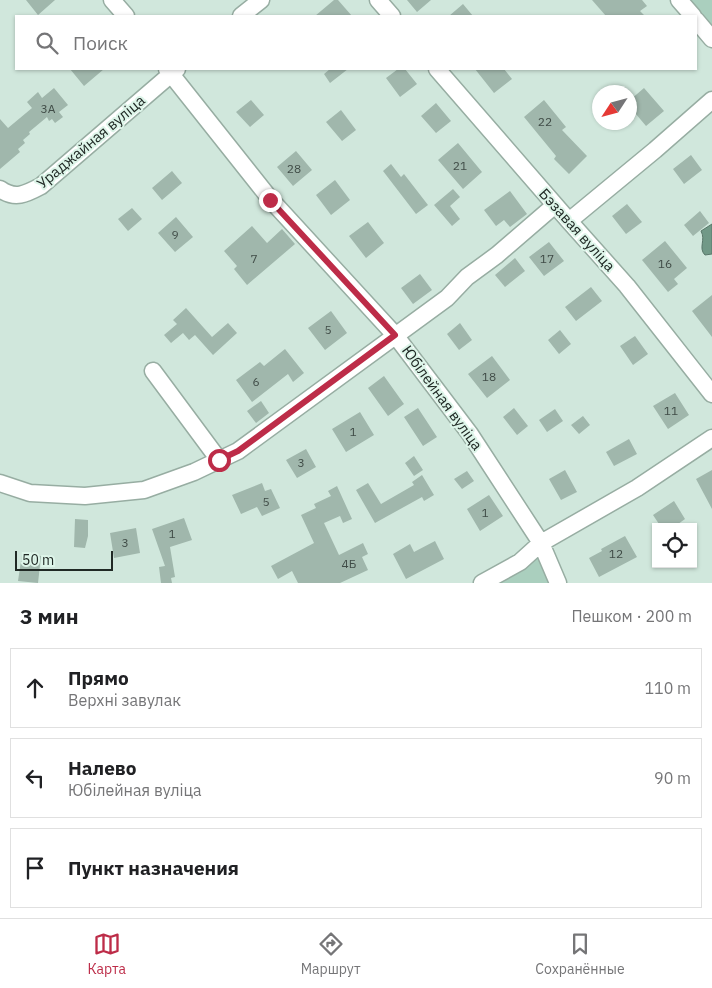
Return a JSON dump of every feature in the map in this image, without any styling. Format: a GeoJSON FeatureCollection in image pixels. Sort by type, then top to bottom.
{"type":"FeatureCollection","features":[{"type":"Feature","properties":{"kind":"street"},"geometry":{"type":"LineString","coordinates":[[112,0],[125,15]]}},
{"type":"Feature","properties":{"kind":"street"},"geometry":{"type":"LineString","coordinates":[[242,15],[261,0]]}},
{"type":"Feature","properties":{"kind":"street"},"geometry":{"type":"LineString","coordinates":[[378,0],[391,15]]}},
{"type":"Feature","properties":{"kind":"street"},"geometry":{"type":"LineString","coordinates":[[679,0],[692,15]]}},
{"type":"Feature","properties":{"kind":"street"},"geometry":{"type":"LineString","coordinates":[[697,21],[712,38]]}},
{"type":"Feature","properties":{"kind":"street","name":"Ураджайная вуліца"},"geometry":{"type":"LineString","coordinates":[[2,190],[15,195],[26,194],[41,186],[172,70]]}},
{"type":"Feature","properties":{"kind":"street","name":"Юбілейная вуліца"},"geometry":{"type":"LineString","coordinates":[[172,70],[270,200],[395,335],[470,434],[541,544],[558,583]]}},
{"type":"Feature","properties":{"kind":"street","name":"Бэзавая вуліца"},"geometry":{"type":"LineString","coordinates":[[438,70],[627,286],[712,394]]}},
{"type":"Feature","properties":{"kind":"street"},"geometry":{"type":"LineString","coordinates":[[569,221],[712,100]]}},
{"type":"Feature","properties":{"kind":"street"},"geometry":{"type":"LineString","coordinates":[[0,483],[30,493],[85,496],[144,490],[194,472],[238,451],[447,298],[467,277],[497,255],[555,205]]}},
{"type":"Feature","properties":{"kind":"street"},"geometry":{"type":"LineString","coordinates":[[153,371],[219,460]]}},
{"type":"Feature","properties":{"kind":"street"},"geometry":{"type":"LineString","coordinates":[[482,583],[520,562],[541,544],[637,488],[712,438]]}},
{"type":"Feature","properties":{"kind":"shaded area"},"geometry":{"type":"Polygon","coordinates":[[[679,0],[712,0],[712,39],[697,21],[697,15],[692,15],[679,0]]]}},
{"type":"Feature","properties":{"kind":"shaded area"},"geometry":{"type":"Polygon","coordinates":[[[712,224],[712,254],[705,255],[702,250],[703,238],[701,231],[712,224]]]}},
{"type":"Feature","properties":{"kind":"shaded area"},"geometry":{"type":"Polygon","coordinates":[[[541,543],[558,583],[481,583],[541,543]]]}},
{"type":"Feature","properties":{"kind":"building"},"geometry":{"type":"Polygon","coordinates":[[[26,0],[55,0],[38,15],[26,0]]]}},
{"type":"Feature","properties":{"kind":"building"},"geometry":{"type":"Polygon","coordinates":[[[334,0],[338,0],[351,15],[316,15],[334,0]]]}},
{"type":"Feature","properties":{"kind":"building"},"geometry":{"type":"Polygon","coordinates":[[[407,0],[431,0],[417,12],[407,0]]]}},
{"type":"Feature","properties":{"kind":"building"},"geometry":{"type":"Polygon","coordinates":[[[592,0],[642,0],[647,6],[640,11],[644,15],[605,15],[592,0]]]}},
{"type":"Feature","properties":{"kind":"building"},"geometry":{"type":"Polygon","coordinates":[[[463,4],[472,15],[450,15],[463,4]]]}},
{"type":"Feature","properties":{"kind":"building"},"geometry":{"type":"Polygon","coordinates":[[[71,70],[103,70],[84,86],[71,70]]]}},
{"type":"Feature","properties":{"kind":"building"},"geometry":{"type":"Polygon","coordinates":[[[329,70],[347,70],[330,83],[324,74],[329,70]]]}},
{"type":"Feature","properties":{"kind":"building"},"geometry":{"type":"Polygon","coordinates":[[[397,70],[406,70],[417,84],[400,97],[386,78],[397,70]]]}},
{"type":"Feature","properties":{"kind":"building"},"geometry":{"type":"Polygon","coordinates":[[[476,70],[505,70],[512,79],[494,93],[476,70]]]}},
{"type":"Feature","properties":{"kind":"building"},"geometry":{"type":"Polygon","coordinates":[[[54,88],[68,105],[59,112],[63,117],[55,123],[52,119],[49,121],[47,117],[29,132],[30,134],[23,140],[25,143],[18,149],[20,152],[0,169],[0,119],[8,128],[32,108],[27,102],[38,92],[42,98],[54,88]]]}},
{"type":"Feature","properties":{"kind":"building"},"geometry":{"type":"Polygon","coordinates":[[[644,88],[664,111],[646,126],[637,115],[637,94],[644,88]]]}},
{"type":"Feature","properties":{"kind":"building"},"geometry":{"type":"Polygon","coordinates":[[[251,100],[264,115],[250,127],[236,112],[251,100]]]}},
{"type":"Feature","properties":{"kind":"building"},"geometry":{"type":"Polygon","coordinates":[[[544,100],[566,127],[562,130],[587,156],[569,174],[554,159],[556,156],[524,117],[544,100]]]}},
{"type":"Feature","properties":{"kind":"building"},"geometry":{"type":"Polygon","coordinates":[[[436,103],[451,121],[436,133],[421,116],[436,103]]]}},
{"type":"Feature","properties":{"kind":"building"},"geometry":{"type":"Polygon","coordinates":[[[341,110],[356,130],[342,141],[326,122],[341,110]]]}},
{"type":"Feature","properties":{"kind":"building"},"geometry":{"type":"Polygon","coordinates":[[[458,143],[482,172],[463,189],[438,160],[458,143]]]}},
{"type":"Feature","properties":{"kind":"building"},"geometry":{"type":"Polygon","coordinates":[[[296,151],[312,170],[293,186],[277,167],[296,151]]]}},
{"type":"Feature","properties":{"kind":"building"},"geometry":{"type":"Polygon","coordinates":[[[691,155],[702,170],[684,184],[673,169],[691,155]]]}},
{"type":"Feature","properties":{"kind":"building"},"geometry":{"type":"Polygon","coordinates":[[[391,164],[401,177],[404,174],[428,205],[416,214],[383,171],[391,164]]]}},
{"type":"Feature","properties":{"kind":"building"},"geometry":{"type":"Polygon","coordinates":[[[172,171],[182,183],[162,200],[152,188],[172,171]]]}},
{"type":"Feature","properties":{"kind":"building"},"geometry":{"type":"Polygon","coordinates":[[[335,180],[350,200],[331,215],[316,195],[335,180]]]}},
{"type":"Feature","properties":{"kind":"building"},"geometry":{"type":"Polygon","coordinates":[[[453,189],[460,197],[450,206],[460,219],[452,226],[434,205],[453,189]]]}},
{"type":"Feature","properties":{"kind":"building"},"geometry":{"type":"Polygon","coordinates":[[[510,191],[527,214],[510,227],[504,220],[496,226],[484,210],[510,191]]]}},
{"type":"Feature","properties":{"kind":"building"},"geometry":{"type":"Polygon","coordinates":[[[627,204],[642,222],[626,234],[612,216],[627,204]]]}},
{"type":"Feature","properties":{"kind":"building"},"geometry":{"type":"Polygon","coordinates":[[[132,208],[142,219],[128,231],[118,219],[132,208]]]}},
{"type":"Feature","properties":{"kind":"building"},"geometry":{"type":"Polygon","coordinates":[[[700,211],[709,223],[693,236],[684,225],[700,211]]]}},
{"type":"Feature","properties":{"kind":"building"},"geometry":{"type":"Polygon","coordinates":[[[176,217],[193,237],[175,252],[158,233],[176,217]]]}},
{"type":"Feature","properties":{"kind":"building"},"geometry":{"type":"Polygon","coordinates":[[[368,222],[384,243],[366,258],[349,236],[368,222]]]}},
{"type":"Feature","properties":{"kind":"building"},"geometry":{"type":"Polygon","coordinates":[[[252,226],[267,243],[282,229],[295,244],[247,285],[234,269],[237,266],[224,251],[252,226]]]}},
{"type":"Feature","properties":{"kind":"building"},"geometry":{"type":"Polygon","coordinates":[[[665,241],[687,268],[674,279],[678,284],[668,292],[642,260],[665,241]]]}},
{"type":"Feature","properties":{"kind":"building"},"geometry":{"type":"Polygon","coordinates":[[[549,242],[564,261],[544,276],[529,257],[549,242]]]}},
{"type":"Feature","properties":{"kind":"building"},"geometry":{"type":"Polygon","coordinates":[[[515,258],[525,271],[505,287],[495,275],[515,258]]]}},
{"type":"Feature","properties":{"kind":"building"},"geometry":{"type":"Polygon","coordinates":[[[420,274],[432,290],[413,304],[401,288],[420,274]]]}},
{"type":"Feature","properties":{"kind":"building"},"geometry":{"type":"Polygon","coordinates":[[[591,287],[602,301],[576,321],[565,307],[591,287]]]}},
{"type":"Feature","properties":{"kind":"building"},"geometry":{"type":"Polygon","coordinates":[[[712,295],[712,337],[692,311],[712,295]]]}},
{"type":"Feature","properties":{"kind":"building"},"geometry":{"type":"Polygon","coordinates":[[[186,308],[212,337],[228,323],[237,333],[213,355],[195,335],[189,340],[183,333],[171,343],[164,335],[177,324],[173,320],[186,308]]]}},
{"type":"Feature","properties":{"kind":"building"},"geometry":{"type":"Polygon","coordinates":[[[331,311],[347,333],[325,350],[308,328],[331,311]]]}},
{"type":"Feature","properties":{"kind":"building"},"geometry":{"type":"Polygon","coordinates":[[[460,323],[472,340],[459,350],[447,334],[460,323]]]}},
{"type":"Feature","properties":{"kind":"building"},"geometry":{"type":"Polygon","coordinates":[[[560,330],[571,344],[559,354],[548,340],[560,330]]]}},
{"type":"Feature","properties":{"kind":"building"},"geometry":{"type":"Polygon","coordinates":[[[635,336],[648,354],[633,365],[620,346],[635,336]]]}},
{"type":"Feature","properties":{"kind":"building"},"geometry":{"type":"Polygon","coordinates":[[[285,349],[304,373],[293,382],[288,374],[252,402],[236,380],[260,362],[264,366],[285,349]]]}},
{"type":"Feature","properties":{"kind":"building"},"geometry":{"type":"Polygon","coordinates":[[[492,356],[510,380],[487,398],[468,374],[492,356]]]}},
{"type":"Feature","properties":{"kind":"building"},"geometry":{"type":"Polygon","coordinates":[[[384,376],[404,404],[388,416],[368,388],[384,376]]]}},
{"type":"Feature","properties":{"kind":"building"},"geometry":{"type":"Polygon","coordinates":[[[675,393],[689,415],[668,429],[653,406],[675,393]]]}},
{"type":"Feature","properties":{"kind":"building"},"geometry":{"type":"Polygon","coordinates":[[[261,401],[269,413],[256,423],[247,411],[261,401]]]}},
{"type":"Feature","properties":{"kind":"building"},"geometry":{"type":"Polygon","coordinates":[[[418,408],[437,437],[423,446],[404,417],[418,408]]]}},
{"type":"Feature","properties":{"kind":"building"},"geometry":{"type":"Polygon","coordinates":[[[514,408],[528,426],[517,435],[503,417],[514,408]]]}},
{"type":"Feature","properties":{"kind":"building"},"geometry":{"type":"Polygon","coordinates":[[[555,409],[563,421],[547,432],[539,420],[555,409]]]}},
{"type":"Feature","properties":{"kind":"building"},"geometry":{"type":"Polygon","coordinates":[[[360,412],[374,435],[346,452],[332,429],[360,412]]]}},
{"type":"Feature","properties":{"kind":"building"},"geometry":{"type":"Polygon","coordinates":[[[583,416],[590,425],[579,434],[571,425],[583,416]]]}},
{"type":"Feature","properties":{"kind":"building"},"geometry":{"type":"Polygon","coordinates":[[[629,439],[637,454],[614,466],[606,452],[629,439]]]}},
{"type":"Feature","properties":{"kind":"building"},"geometry":{"type":"Polygon","coordinates":[[[306,449],[316,467],[297,478],[286,460],[306,449]]]}},
{"type":"Feature","properties":{"kind":"building"},"geometry":{"type":"Polygon","coordinates":[[[414,456],[423,470],[414,476],[405,463],[414,456]]]}},
{"type":"Feature","properties":{"kind":"building"},"geometry":{"type":"Polygon","coordinates":[[[565,470],[577,492],[561,500],[549,479],[565,470]]]}},
{"type":"Feature","properties":{"kind":"building"},"geometry":{"type":"Polygon","coordinates":[[[712,470],[712,509],[696,479],[712,470]]]}},
{"type":"Feature","properties":{"kind":"building"},"geometry":{"type":"Polygon","coordinates":[[[467,471],[474,481],[462,489],[454,479],[467,471]]]}},
{"type":"Feature","properties":{"kind":"building"},"geometry":{"type":"Polygon","coordinates":[[[422,475],[434,495],[424,501],[422,497],[375,523],[356,490],[368,483],[381,504],[414,485],[412,482],[422,475]]]}},
{"type":"Feature","properties":{"kind":"building"},"geometry":{"type":"Polygon","coordinates":[[[262,483],[265,491],[271,489],[280,508],[262,516],[257,507],[241,514],[232,495],[262,483]]]}},
{"type":"Feature","properties":{"kind":"building"},"geometry":{"type":"Polygon","coordinates":[[[337,486],[352,519],[343,523],[340,516],[324,523],[339,555],[363,543],[368,554],[362,557],[368,570],[340,583],[298,583],[292,571],[278,579],[271,566],[314,543],[301,515],[316,508],[314,504],[331,496],[328,491],[337,486]]]}},
{"type":"Feature","properties":{"kind":"building"},"geometry":{"type":"Polygon","coordinates":[[[489,495],[503,516],[480,531],[467,509],[489,495]]]}},
{"type":"Feature","properties":{"kind":"building"},"geometry":{"type":"Polygon","coordinates":[[[674,501],[685,519],[680,523],[658,523],[653,515],[674,501]]]}},
{"type":"Feature","properties":{"kind":"building"},"geometry":{"type":"Polygon","coordinates":[[[184,518],[192,540],[170,547],[175,577],[171,578],[172,583],[161,583],[159,567],[165,566],[152,529],[184,518]]]}},
{"type":"Feature","properties":{"kind":"building"},"geometry":{"type":"Polygon","coordinates":[[[75,519],[88,520],[88,536],[85,548],[74,547],[75,519]]]}},
{"type":"Feature","properties":{"kind":"building"},"geometry":{"type":"Polygon","coordinates":[[[136,528],[140,553],[114,558],[110,533],[136,528]]]}},
{"type":"Feature","properties":{"kind":"building"},"geometry":{"type":"Polygon","coordinates":[[[625,536],[637,557],[599,577],[589,558],[625,536]]]}},
{"type":"Feature","properties":{"kind":"building"},"geometry":{"type":"Polygon","coordinates":[[[435,541],[444,559],[406,579],[393,554],[410,544],[414,552],[435,541]]]}},
{"type":"Feature","properties":{"kind":"building"},"geometry":{"type":"Polygon","coordinates":[[[22,554],[41,556],[38,583],[18,581],[22,554]]]}},
{"type":"Feature","properties":{"kind":"route"},"geometry":{"type":"LineString","coordinates":[[219,460],[238,451],[395,335],[270,200]]}}]}
